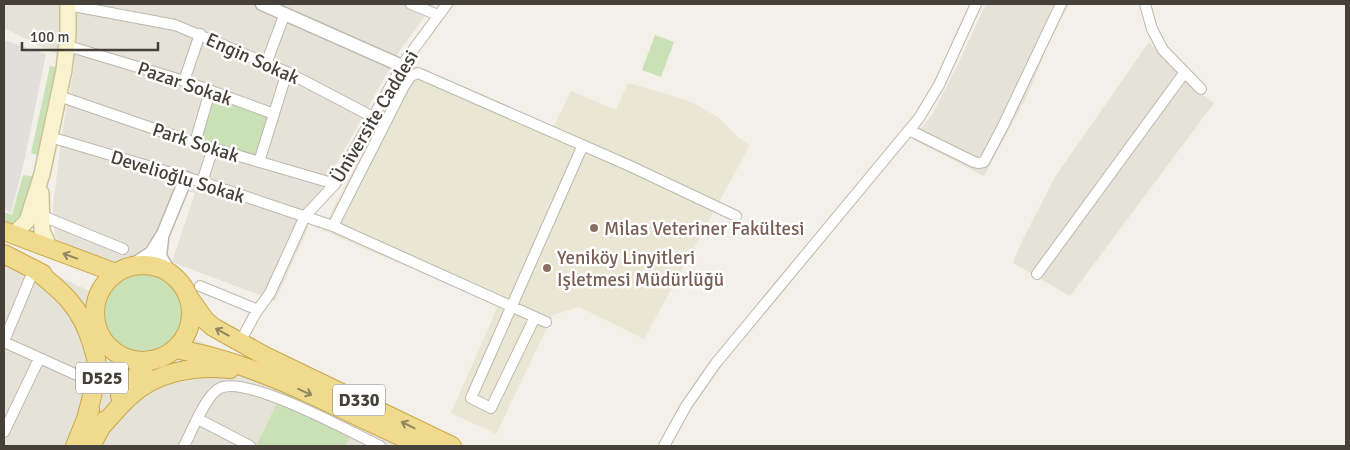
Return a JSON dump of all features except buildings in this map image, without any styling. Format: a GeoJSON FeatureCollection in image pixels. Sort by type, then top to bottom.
{"type":"FeatureCollection","features":[{"type":"Feature","properties":{"kind":"highway"},"geometry":{"type":"LineString","coordinates":[[4,254],[63,286],[82,302],[109,347],[121,355],[135,360],[149,360],[163,356],[175,349],[184,338],[190,324],[194,291],[170,273],[154,266],[124,269],[50,248],[6,232]]}},
{"type":"Feature","properties":{"kind":"highway"},"geometry":{"type":"LineString","coordinates":[[34,269],[57,287],[69,300],[82,316],[90,336],[96,358],[93,424]]}},
{"type":"Feature","properties":{"kind":"highway"},"geometry":{"type":"LineString","coordinates":[[98,329],[95,308],[98,294],[106,282],[124,269]]}},
{"type":"Feature","properties":{"kind":"highway","name":"D330"},"geometry":{"type":"LineString","coordinates":[[194,291],[204,320],[213,327],[265,356],[452,446]]}},
{"type":"Feature","properties":{"kind":"highway","name":"D525"},"geometry":{"type":"LineString","coordinates":[[91,446],[93,424],[105,360],[104,346],[98,329]]}},
{"type":"Feature","properties":{"kind":"highway"},"geometry":{"type":"LineString","coordinates":[[175,349],[225,359],[260,373]]}},
{"type":"Feature","properties":{"kind":"highway","name":"D525"},"geometry":{"type":"LineString","coordinates":[[75,446],[149,360]]}},
{"type":"Feature","properties":{"kind":"highway"},"geometry":{"type":"LineString","coordinates":[[93,424],[146,384],[169,373],[205,367],[260,373]]}},
{"type":"Feature","properties":{"kind":"highway","name":"D330"},"geometry":{"type":"LineString","coordinates":[[260,373],[348,411],[420,446]]}},
{"type":"Feature","properties":{"kind":"main road"},"geometry":{"type":"LineString","coordinates":[[6,232],[16,232],[27,221],[42,174],[68,46],[68,4]]}},
{"type":"Feature","properties":{"kind":"main road"},"geometry":{"type":"LineString","coordinates":[[42,174],[40,215],[42,231],[50,248]]}},
{"type":"Feature","properties":{"kind":"street","name":"Engin Sokak"},"geometry":{"type":"LineString","coordinates":[[68,4],[175,24],[287,72],[373,117]]}},
{"type":"Feature","properties":{"kind":"street"},"geometry":{"type":"LineString","coordinates":[[262,4],[282,9],[402,66]]}},
{"type":"Feature","properties":{"kind":"street"},"geometry":{"type":"LineString","coordinates":[[411,4],[438,15]]}},
{"type":"Feature","properties":{"kind":"street","name":"Üniversite Caddesi"},"geometry":{"type":"LineString","coordinates":[[245,333],[270,293],[305,216],[335,184],[402,66],[447,4]]}},
{"type":"Feature","properties":{"kind":"street"},"geometry":{"type":"LineString","coordinates":[[664,446],[686,406],[716,363],[919,118],[935,91],[976,4]]}},
{"type":"Feature","properties":{"kind":"street"},"geometry":{"type":"LineString","coordinates":[[909,130],[974,162],[984,162],[1061,4]]}},
{"type":"Feature","properties":{"kind":"street"},"geometry":{"type":"LineString","coordinates":[[1145,4],[1157,41],[1163,50],[1201,89]]}},
{"type":"Feature","properties":{"kind":"street"},"geometry":{"type":"LineString","coordinates":[[266,64],[282,9]]}},
{"type":"Feature","properties":{"kind":"street"},"geometry":{"type":"LineString","coordinates":[[184,81],[200,34]]}},
{"type":"Feature","properties":{"kind":"street","name":"Pazar Sokak"},"geometry":{"type":"LineString","coordinates":[[68,46],[184,81],[274,114]]}},
{"type":"Feature","properties":{"kind":"street"},"geometry":{"type":"LineString","coordinates":[[259,162],[287,72]]}},
{"type":"Feature","properties":{"kind":"street"},"geometry":{"type":"LineString","coordinates":[[1036,274],[1185,72]]}},
{"type":"Feature","properties":{"kind":"street"},"geometry":{"type":"LineString","coordinates":[[333,226],[404,86],[414,74],[422,74],[584,145],[736,216]]}},
{"type":"Feature","properties":{"kind":"street"},"geometry":{"type":"LineString","coordinates":[[195,143],[210,91]]}},
{"type":"Feature","properties":{"kind":"street","name":"Park Sokak"},"geometry":{"type":"LineString","coordinates":[[59,96],[195,143],[335,184]]}},
{"type":"Feature","properties":{"kind":"street","name":"Develioğlu Sokak"},"geometry":{"type":"LineString","coordinates":[[50,137],[202,182],[333,226],[546,322]]}},
{"type":"Feature","properties":{"kind":"street"},"geometry":{"type":"LineString","coordinates":[[535,317],[491,408],[471,398],[584,145]]}},
{"type":"Feature","properties":{"kind":"street"},"geometry":{"type":"LineString","coordinates":[[202,182],[213,148]]}},
{"type":"Feature","properties":{"kind":"street"},"geometry":{"type":"LineString","coordinates":[[124,269],[151,254],[163,234],[186,178]]}},
{"type":"Feature","properties":{"kind":"street"},"geometry":{"type":"LineString","coordinates":[[40,215],[123,249]]}},
{"type":"Feature","properties":{"kind":"street"},"geometry":{"type":"LineString","coordinates":[[163,234],[160,256],[170,273]]}},
{"type":"Feature","properties":{"kind":"street"},"geometry":{"type":"LineString","coordinates":[[34,269],[4,342],[77,375]]}},
{"type":"Feature","properties":{"kind":"street"},"geometry":{"type":"LineString","coordinates":[[194,291],[258,310]]}},
{"type":"Feature","properties":{"kind":"street"},"geometry":{"type":"LineString","coordinates":[[4,432],[39,359]]}},
{"type":"Feature","properties":{"kind":"street"},"geometry":{"type":"LineString","coordinates":[[184,446],[208,400],[216,390],[226,386],[251,389],[282,400],[380,446]]}},
{"type":"Feature","properties":{"kind":"street"},"geometry":{"type":"LineString","coordinates":[[198,419],[250,446]]}},
{"type":"Feature","properties":{"kind":"shaded area"},"geometry":{"type":"Polygon","coordinates":[[[4,4],[434,4],[400,50],[310,211],[308,228],[275,301],[172,262],[195,193],[176,188],[155,236],[128,265],[118,267],[63,248],[55,236],[53,206],[62,133],[75,63],[4,28],[4,4]]]}},
{"type":"Feature","properties":{"kind":"shaded area"},"geometry":{"type":"Polygon","coordinates":[[[986,4],[1069,4],[1047,47],[1028,94],[984,176],[912,139],[932,115],[986,4]]]}},
{"type":"Feature","properties":{"kind":"shaded area"},"geometry":{"type":"Polygon","coordinates":[[[4,40],[46,54],[25,158],[11,213],[4,209],[4,40]]]}},
{"type":"Feature","properties":{"kind":"shaded area"},"geometry":{"type":"Polygon","coordinates":[[[1149,42],[1188,84],[1214,103],[1070,296],[1013,263],[1022,241],[1055,177],[1149,42]]]}},
{"type":"Feature","properties":{"kind":"shaded area","name":"Yeniköy Linyitleri Işletmesi Müdürlüğü"},"geometry":{"type":"Polygon","coordinates":[[[413,65],[554,126],[571,91],[616,110],[628,83],[697,105],[719,118],[739,138],[750,145],[644,339],[579,307],[553,315],[496,434],[451,413],[498,306],[322,230],[394,93],[413,65]]]}},
{"type":"Feature","properties":{"kind":"shaded area"},"geometry":{"type":"Polygon","coordinates":[[[4,250],[135,313],[439,446],[4,446],[4,250]]]}},
{"type":"Feature","properties":{"kind":"green space"},"geometry":{"type":"Polygon","coordinates":[[[655,35],[674,42],[661,77],[642,70],[655,35]]]}},
{"type":"Feature","properties":{"kind":"green space"},"geometry":{"type":"Polygon","coordinates":[[[50,66],[60,68],[41,156],[31,153],[50,66]]]}},
{"type":"Feature","properties":{"kind":"green space"},"geometry":{"type":"Polygon","coordinates":[[[210,91],[274,114],[259,162],[195,143],[210,91]]]}},
{"type":"Feature","properties":{"kind":"green space"},"geometry":{"type":"Polygon","coordinates":[[[23,175],[36,177],[23,221],[8,229],[4,227],[4,212],[12,215],[23,175]]]}},
{"type":"Feature","properties":{"kind":"green space"},"geometry":{"type":"Polygon","coordinates":[[[135,273],[151,273],[166,280],[177,291],[184,306],[181,330],[172,343],[151,355],[135,355],[120,348],[109,337],[102,322],[102,306],[109,291],[120,280],[135,273]]]}},
{"type":"Feature","properties":{"kind":"green space"},"geometry":{"type":"Polygon","coordinates":[[[277,403],[350,437],[345,446],[260,446],[257,444],[277,403]]]}},
{"type":"Feature","properties":{"kind":"place","name":"Milas Veteriner Fakültesi"},"geometry":{"type":"Point","coordinates":[594,228]}},
{"type":"Feature","properties":{"kind":"place","name":"Yeniköy Linyitleri Işletmesi Müdürlüğü"},"geometry":{"type":"Point","coordinates":[547,268]}}]}
